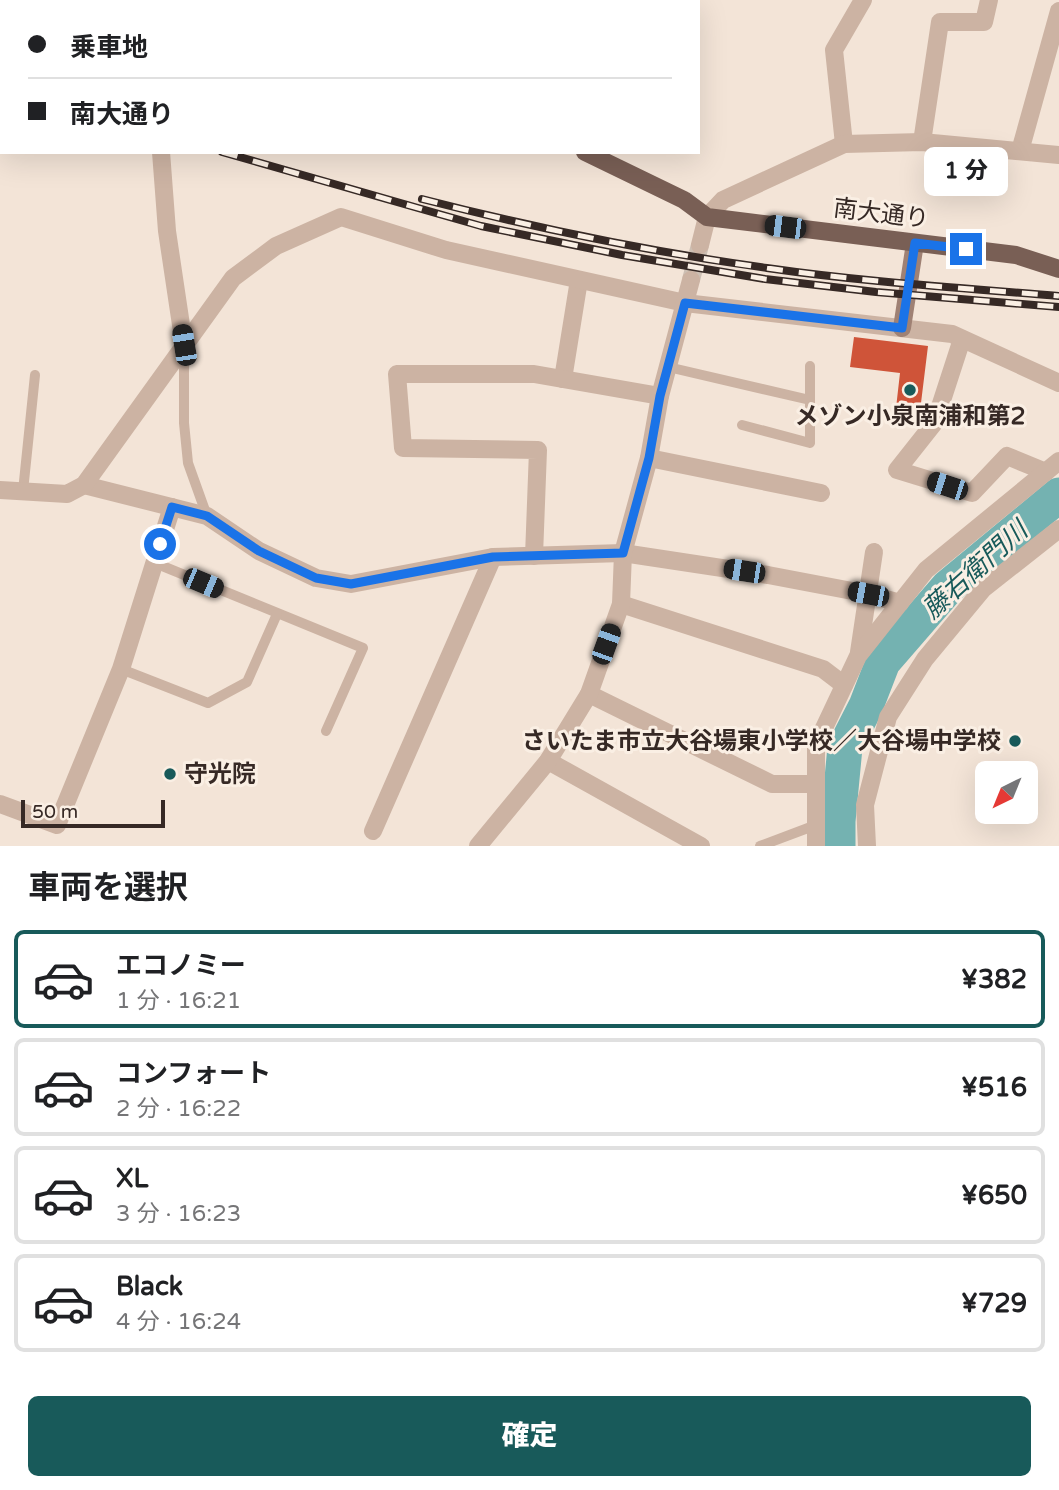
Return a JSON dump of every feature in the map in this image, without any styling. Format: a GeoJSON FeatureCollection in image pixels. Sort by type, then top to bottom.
{"type":"FeatureCollection","features":[{"type":"Feature","properties":{"kind":"main road","name":"南大通り"},"geometry":{"type":"LineString","coordinates":[[589,154],[684,200],[707,217],[1016,255],[1059,270]]}},
{"type":"Feature","properties":{"kind":"street"},"geometry":{"type":"LineString","coordinates":[[844,144],[834,50],[863,0]]}},
{"type":"Feature","properties":{"kind":"street"},"geometry":{"type":"LineString","coordinates":[[922,142],[940,22],[985,22],[989,0]]}},
{"type":"Feature","properties":{"kind":"street"},"geometry":{"type":"LineString","coordinates":[[1020,151],[1059,11]]}},
{"type":"Feature","properties":{"kind":"street"},"geometry":{"type":"LineString","coordinates":[[700,245],[707,217],[723,200],[844,144],[922,142],[1059,155]]}},
{"type":"Feature","properties":{"kind":"street"},"geometry":{"type":"LineString","coordinates":[[161,154],[167,231],[184,345]]}},
{"type":"Feature","properties":{"kind":"street"},"geometry":{"type":"LineString","coordinates":[[0,490],[67,494],[83,485],[233,278],[276,246],[341,217],[446,250],[685,303],[952,334],[1059,383]]}},
{"type":"Feature","properties":{"kind":"street"},"geometry":{"type":"LineString","coordinates":[[902,328],[915,243]]}},
{"type":"Feature","properties":{"kind":"street"},"geometry":{"type":"LineString","coordinates":[[563,379],[579,280]]}},
{"type":"Feature","properties":{"kind":"street"},"geometry":{"type":"LineString","coordinates":[[478,846],[548,761],[589,694],[621,604],[623,553],[649,458],[660,396],[691,280]]}},
{"type":"Feature","properties":{"kind":"street"},"geometry":{"type":"LineString","coordinates":[[962,339],[935,422],[897,470],[972,494],[1007,456],[1052,466]]}},
{"type":"Feature","properties":{"kind":"street"},"geometry":{"type":"LineString","coordinates":[[534,556],[538,450],[403,448],[397,374],[534,374],[660,396]]}},
{"type":"Feature","properties":{"kind":"street"},"geometry":{"type":"LineString","coordinates":[[649,458],[821,493]]}},
{"type":"Feature","properties":{"kind":"street"},"geometry":{"type":"LineString","coordinates":[[816,846],[817,746],[858,656],[926,570],[1052,466]]}},
{"type":"Feature","properties":{"kind":"street"},"geometry":{"type":"LineString","coordinates":[[83,485],[207,516],[259,551],[316,578],[351,584],[493,557],[623,553],[768,575],[868,594],[900,603]]}},
{"type":"Feature","properties":{"kind":"street"},"geometry":{"type":"LineString","coordinates":[[0,804],[57,825],[121,669],[172,507]]}},
{"type":"Feature","properties":{"kind":"street"},"geometry":{"type":"LineString","coordinates":[[867,846],[865,805],[888,717],[925,659],[983,589],[1059,528]]}},
{"type":"Feature","properties":{"kind":"street"},"geometry":{"type":"LineString","coordinates":[[858,656],[874,552]]}},
{"type":"Feature","properties":{"kind":"street"},"geometry":{"type":"LineString","coordinates":[[373,831],[493,557]]}},
{"type":"Feature","properties":{"kind":"street"},"geometry":{"type":"LineString","coordinates":[[621,604],[823,670],[844,685]]}},
{"type":"Feature","properties":{"kind":"street"},"geometry":{"type":"LineString","coordinates":[[589,694],[772,784],[815,784]]}},
{"type":"Feature","properties":{"kind":"street"},"geometry":{"type":"LineString","coordinates":[[548,761],[701,846]]}},
{"type":"Feature","properties":{"kind":"lane"},"geometry":{"type":"LineString","coordinates":[[184,345],[184,423],[188,463],[207,516]]}},
{"type":"Feature","properties":{"kind":"lane"},"geometry":{"type":"LineString","coordinates":[[742,425],[810,443],[810,366]]}},
{"type":"Feature","properties":{"kind":"lane"},"geometry":{"type":"LineString","coordinates":[[668,367],[810,400]]}},
{"type":"Feature","properties":{"kind":"lane"},"geometry":{"type":"LineString","coordinates":[[23,491],[35,375]]}},
{"type":"Feature","properties":{"kind":"lane"},"geometry":{"type":"LineString","coordinates":[[155,563],[363,648],[326,732]]}},
{"type":"Feature","properties":{"kind":"lane"},"geometry":{"type":"LineString","coordinates":[[121,669],[208,703],[247,682],[276,614]]}},
{"type":"Feature","properties":{"kind":"lane"},"geometry":{"type":"LineString","coordinates":[[760,846],[816,825]]}},
{"type":"Feature","properties":{"kind":"building","name":"メゾン小泉南浦和第2"},"geometry":{"type":"Polygon","coordinates":[[[854,337],[928,346],[920,411],[896,408],[900,373],[850,367],[854,337]]]}},
{"type":"Feature","properties":{"kind":"waterway","name":"藤右衛門川"},"geometry":{"type":"LineString","coordinates":[[838,846],[845,747],[866,706],[883,662],[948,587],[1059,495]]}},
{"type":"Feature","properties":{"kind":"tunnel"},"geometry":{"type":"LineString","coordinates":[[691,280],[700,245]]}},
{"type":"Feature","properties":{"kind":"railway"},"geometry":{"type":"LineString","coordinates":[[229,154],[481,226],[622,255],[765,279],[876,292],[1059,307]]}},
{"type":"Feature","properties":{"kind":"railway"},"geometry":{"type":"LineString","coordinates":[[422,199],[593,238],[724,262],[876,281],[1059,296]]}},
{"type":"Feature","properties":{"kind":"place","name":"メゾン小泉南浦和第2"},"geometry":{"type":"Point","coordinates":[910,390]}},
{"type":"Feature","properties":{"kind":"place","name":"さいたま市立大谷場東小学校／大谷場中学校"},"geometry":{"type":"Point","coordinates":[1015,741]}},
{"type":"Feature","properties":{"kind":"place","name":"守光院"},"geometry":{"type":"Point","coordinates":[170,774]}},
{"type":"Feature","properties":{"kind":"route"},"geometry":{"type":"LineString","coordinates":[[160,544],[172,507],[207,516],[259,551],[316,578],[351,584],[493,557],[623,553],[649,458],[660,396],[685,303],[902,328],[915,243],[966,249]]}}]}
